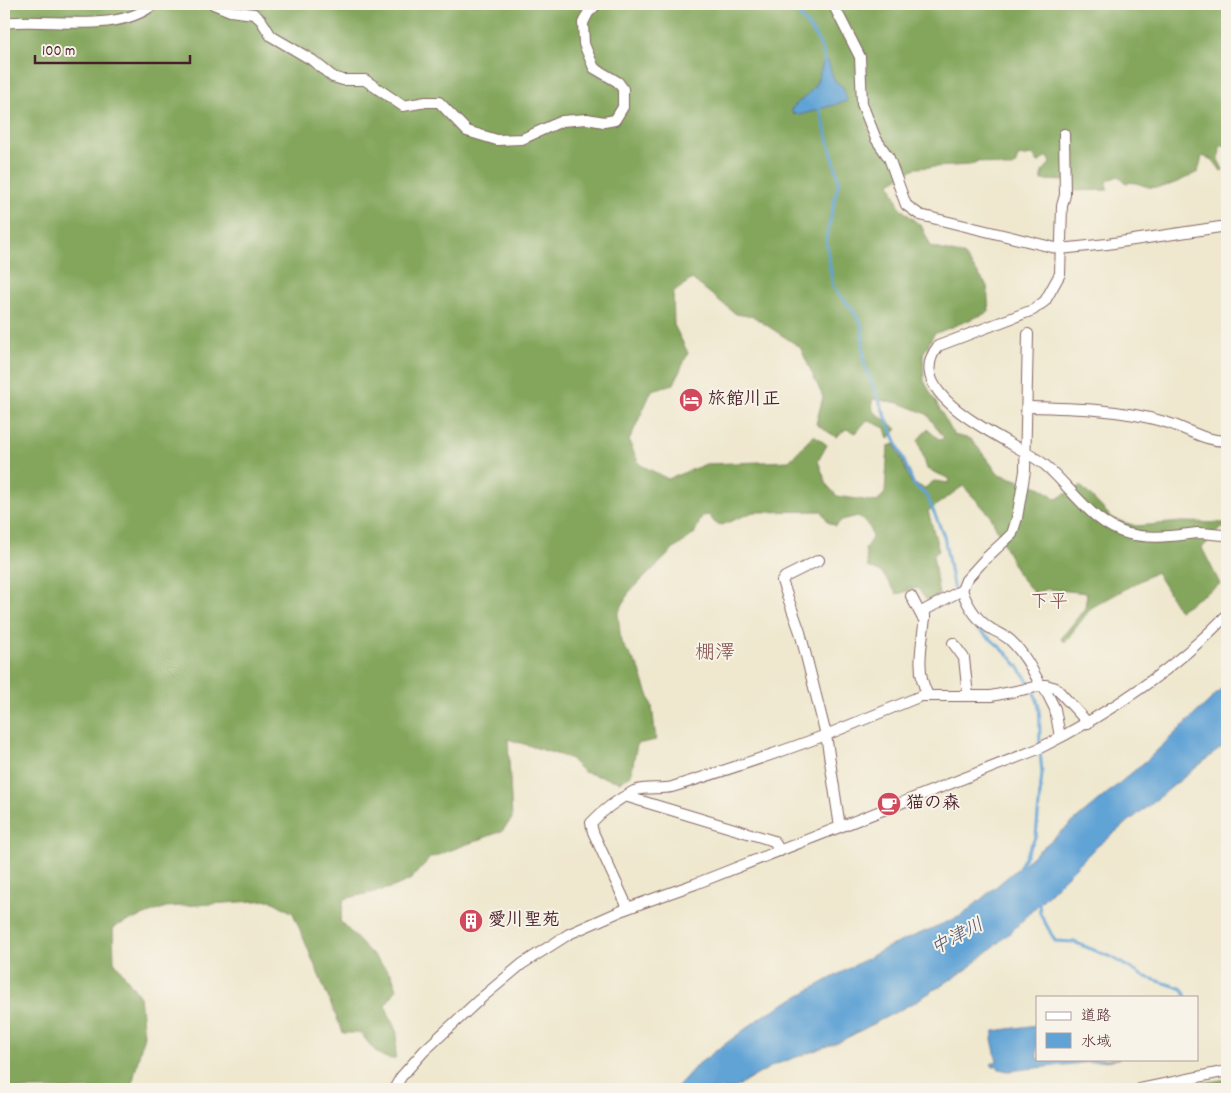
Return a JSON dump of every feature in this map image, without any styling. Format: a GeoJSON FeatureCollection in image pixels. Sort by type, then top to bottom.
{"type":"FeatureCollection","features":[{"type":"Feature","properties":{"kind":"street"},"geometry":{"type":"LineString","coordinates":[[4,23],[20,20],[43,23],[89,23],[142,13],[154,4]]}},
{"type":"Feature","properties":{"kind":"street"},"geometry":{"type":"LineString","coordinates":[[213,4],[230,12],[254,14],[261,20],[271,36],[312,60],[334,77],[343,80],[365,80],[403,106],[439,102],[467,131],[484,138],[508,141],[522,139],[562,120],[587,118],[604,122],[611,121],[618,116],[623,107],[623,89],[618,82],[594,68],[584,44],[583,23],[588,13],[597,4]]}},
{"type":"Feature","properties":{"kind":"street"},"geometry":{"type":"LineString","coordinates":[[833,4],[860,57],[862,104],[876,139],[889,158],[906,205],[920,215],[1060,249],[1227,226]]}},
{"type":"Feature","properties":{"kind":"street"},"geometry":{"type":"LineString","coordinates":[[1064,134],[1065,195],[1062,206],[1060,249],[1062,262],[1060,274],[1045,301],[1018,317],[938,346],[930,362],[931,376],[936,387],[956,411],[1025,450],[1045,465],[1092,512],[1111,527],[1129,534],[1147,536],[1199,533],[1227,535]]}},
{"type":"Feature","properties":{"kind":"street"},"geometry":{"type":"LineString","coordinates":[[928,695],[924,688],[920,668],[925,610],[956,593],[984,559],[1012,534],[1022,494],[1028,406],[1028,334]]}},
{"type":"Feature","properties":{"kind":"street"},"geometry":{"type":"LineString","coordinates":[[1028,406],[1101,409],[1167,422],[1207,439],[1227,441]]}},
{"type":"Feature","properties":{"kind":"street"},"geometry":{"type":"LineString","coordinates":[[819,560],[783,578],[782,581],[800,632],[826,735],[840,827]]}},
{"type":"Feature","properties":{"kind":"street"},"geometry":{"type":"LineString","coordinates":[[956,593],[977,618],[994,631],[1001,633],[1020,650],[1057,715],[1060,738]]}},
{"type":"Feature","properties":{"kind":"street"},"geometry":{"type":"LineString","coordinates":[[911,596],[924,618]]}},
{"type":"Feature","properties":{"kind":"street"},"geometry":{"type":"LineString","coordinates":[[394,1089],[401,1076],[424,1051],[522,964],[569,934],[628,908],[780,851],[1038,749],[1088,723],[1167,670],[1203,640],[1227,615]]}},
{"type":"Feature","properties":{"kind":"street"},"geometry":{"type":"LineString","coordinates":[[953,643],[964,658],[968,696]]}},
{"type":"Feature","properties":{"kind":"street"},"geometry":{"type":"LineString","coordinates":[[628,908],[593,832],[591,823],[604,809],[628,797],[633,792],[646,788],[664,789],[754,761],[826,735],[921,696],[991,696],[1040,686],[1056,688],[1088,723]]}},
{"type":"Feature","properties":{"kind":"street"},"geometry":{"type":"LineString","coordinates":[[628,797],[774,841],[780,851]]}},
{"type":"Feature","properties":{"kind":"street"},"geometry":{"type":"LineString","coordinates":[[1140,1089],[1227,1071]]}},
{"type":"Feature","properties":{"kind":"green space"},"geometry":{"type":"Polygon","coordinates":[[[4,4],[1227,4],[1227,146],[1220,146],[1219,161],[1223,170],[1221,171],[1213,160],[1202,156],[1198,172],[1162,187],[1155,188],[1135,183],[1126,183],[1118,176],[1107,181],[1107,190],[1070,191],[1069,181],[1042,180],[1042,172],[1051,162],[1047,156],[1038,163],[1033,155],[1018,157],[1015,165],[1009,168],[978,161],[970,165],[915,168],[890,183],[900,208],[922,227],[931,247],[964,255],[987,286],[989,312],[934,334],[923,354],[924,381],[954,435],[971,439],[999,474],[1042,488],[1056,499],[1081,486],[1113,519],[1136,526],[1182,522],[1227,523],[1227,528],[1221,528],[1202,548],[1220,584],[1179,610],[1156,572],[1091,608],[1065,642],[1061,639],[1085,608],[1087,593],[1048,589],[1034,593],[1018,574],[990,515],[963,486],[928,511],[939,551],[933,555],[939,595],[927,601],[918,588],[897,594],[882,573],[868,567],[865,549],[872,538],[870,528],[858,516],[842,520],[836,526],[828,522],[822,511],[753,512],[722,525],[715,523],[709,515],[702,516],[694,534],[674,549],[629,592],[618,614],[621,642],[639,668],[652,706],[656,740],[637,744],[631,775],[620,782],[584,772],[569,758],[508,739],[512,819],[502,831],[430,858],[410,880],[391,888],[344,899],[340,921],[392,975],[397,989],[385,1005],[397,1033],[395,1059],[389,1059],[379,1054],[361,1033],[343,1033],[293,913],[270,900],[166,907],[113,927],[114,961],[140,997],[144,1035],[131,1089],[4,1089],[4,4]],[[692,279],[673,293],[674,325],[688,353],[674,384],[652,390],[629,441],[639,464],[668,479],[706,464],[789,461],[814,435],[827,445],[818,461],[827,485],[837,496],[877,502],[885,493],[888,446],[895,444],[911,483],[925,488],[934,481],[949,483],[950,479],[927,469],[918,440],[927,429],[940,440],[944,438],[927,414],[899,403],[872,399],[873,411],[897,429],[888,439],[885,428],[867,420],[856,433],[846,429],[836,437],[816,424],[823,397],[800,347],[754,317],[736,314],[692,279]]]}},
{"type":"Feature","properties":{"kind":"green space"},"geometry":{"type":"Polygon","coordinates":[[[1227,1079],[1227,1089],[1168,1089],[1227,1079]]]}},
{"type":"Feature","properties":{"kind":"water"},"geometry":{"type":"Polygon","coordinates":[[[828,61],[834,80],[843,87],[847,101],[800,115],[792,113],[792,108],[813,88],[823,62],[828,61]]]}},
{"type":"Feature","properties":{"kind":"water","name":"中津川"},"geometry":{"type":"Polygon","coordinates":[[[1227,684],[1227,743],[1094,849],[1012,931],[966,970],[913,1003],[839,1042],[774,1065],[733,1089],[675,1089],[697,1065],[764,1015],[888,947],[961,916],[1147,760],[1227,684]]]}},
{"type":"Feature","properties":{"kind":"water"},"geometry":{"type":"Polygon","coordinates":[[[1036,1025],[1036,1060],[1111,1060],[1008,1071],[999,1069],[997,1065],[993,1067],[991,1064],[997,1061],[992,1039],[994,1031],[1036,1025]]]}},
{"type":"Feature","properties":{"kind":"waterway"},"geometry":{"type":"LineString","coordinates":[[790,4],[817,39],[824,55],[825,64]]}},
{"type":"Feature","properties":{"kind":"waterway"},"geometry":{"type":"LineString","coordinates":[[819,106],[839,180],[826,239],[833,287],[853,310],[862,326],[864,364],[914,485],[927,496],[944,536],[954,591]]}},
{"type":"Feature","properties":{"kind":"waterway"},"geometry":{"type":"LineString","coordinates":[[955,597],[962,613],[968,620],[1006,653],[1028,682],[1039,706],[1040,745]]}},
{"type":"Feature","properties":{"kind":"waterway"},"geometry":{"type":"LineString","coordinates":[[1019,868],[1036,836],[1042,773],[1040,751]]}},
{"type":"Feature","properties":{"kind":"waterway"},"geometry":{"type":"LineString","coordinates":[[1039,901],[1040,913],[1055,941],[1074,942],[1113,958],[1143,976],[1183,989],[1186,996]]}},
{"type":"Feature","properties":{"kind":"place","name":"旅館川正"},"geometry":{"type":"Point","coordinates":[691,400]}},
{"type":"Feature","properties":{"kind":"place","name":"猫の森"},"geometry":{"type":"Point","coordinates":[889,804]}},
{"type":"Feature","properties":{"kind":"place","name":"愛川聖苑"},"geometry":{"type":"Point","coordinates":[471,921]}},
{"type":"Feature","properties":{"kind":"district","name":"下平"},"geometry":{"type":"Point","coordinates":[1049,603]}},
{"type":"Feature","properties":{"kind":"district","name":"棚澤"},"geometry":{"type":"Point","coordinates":[715,654]}}]}
